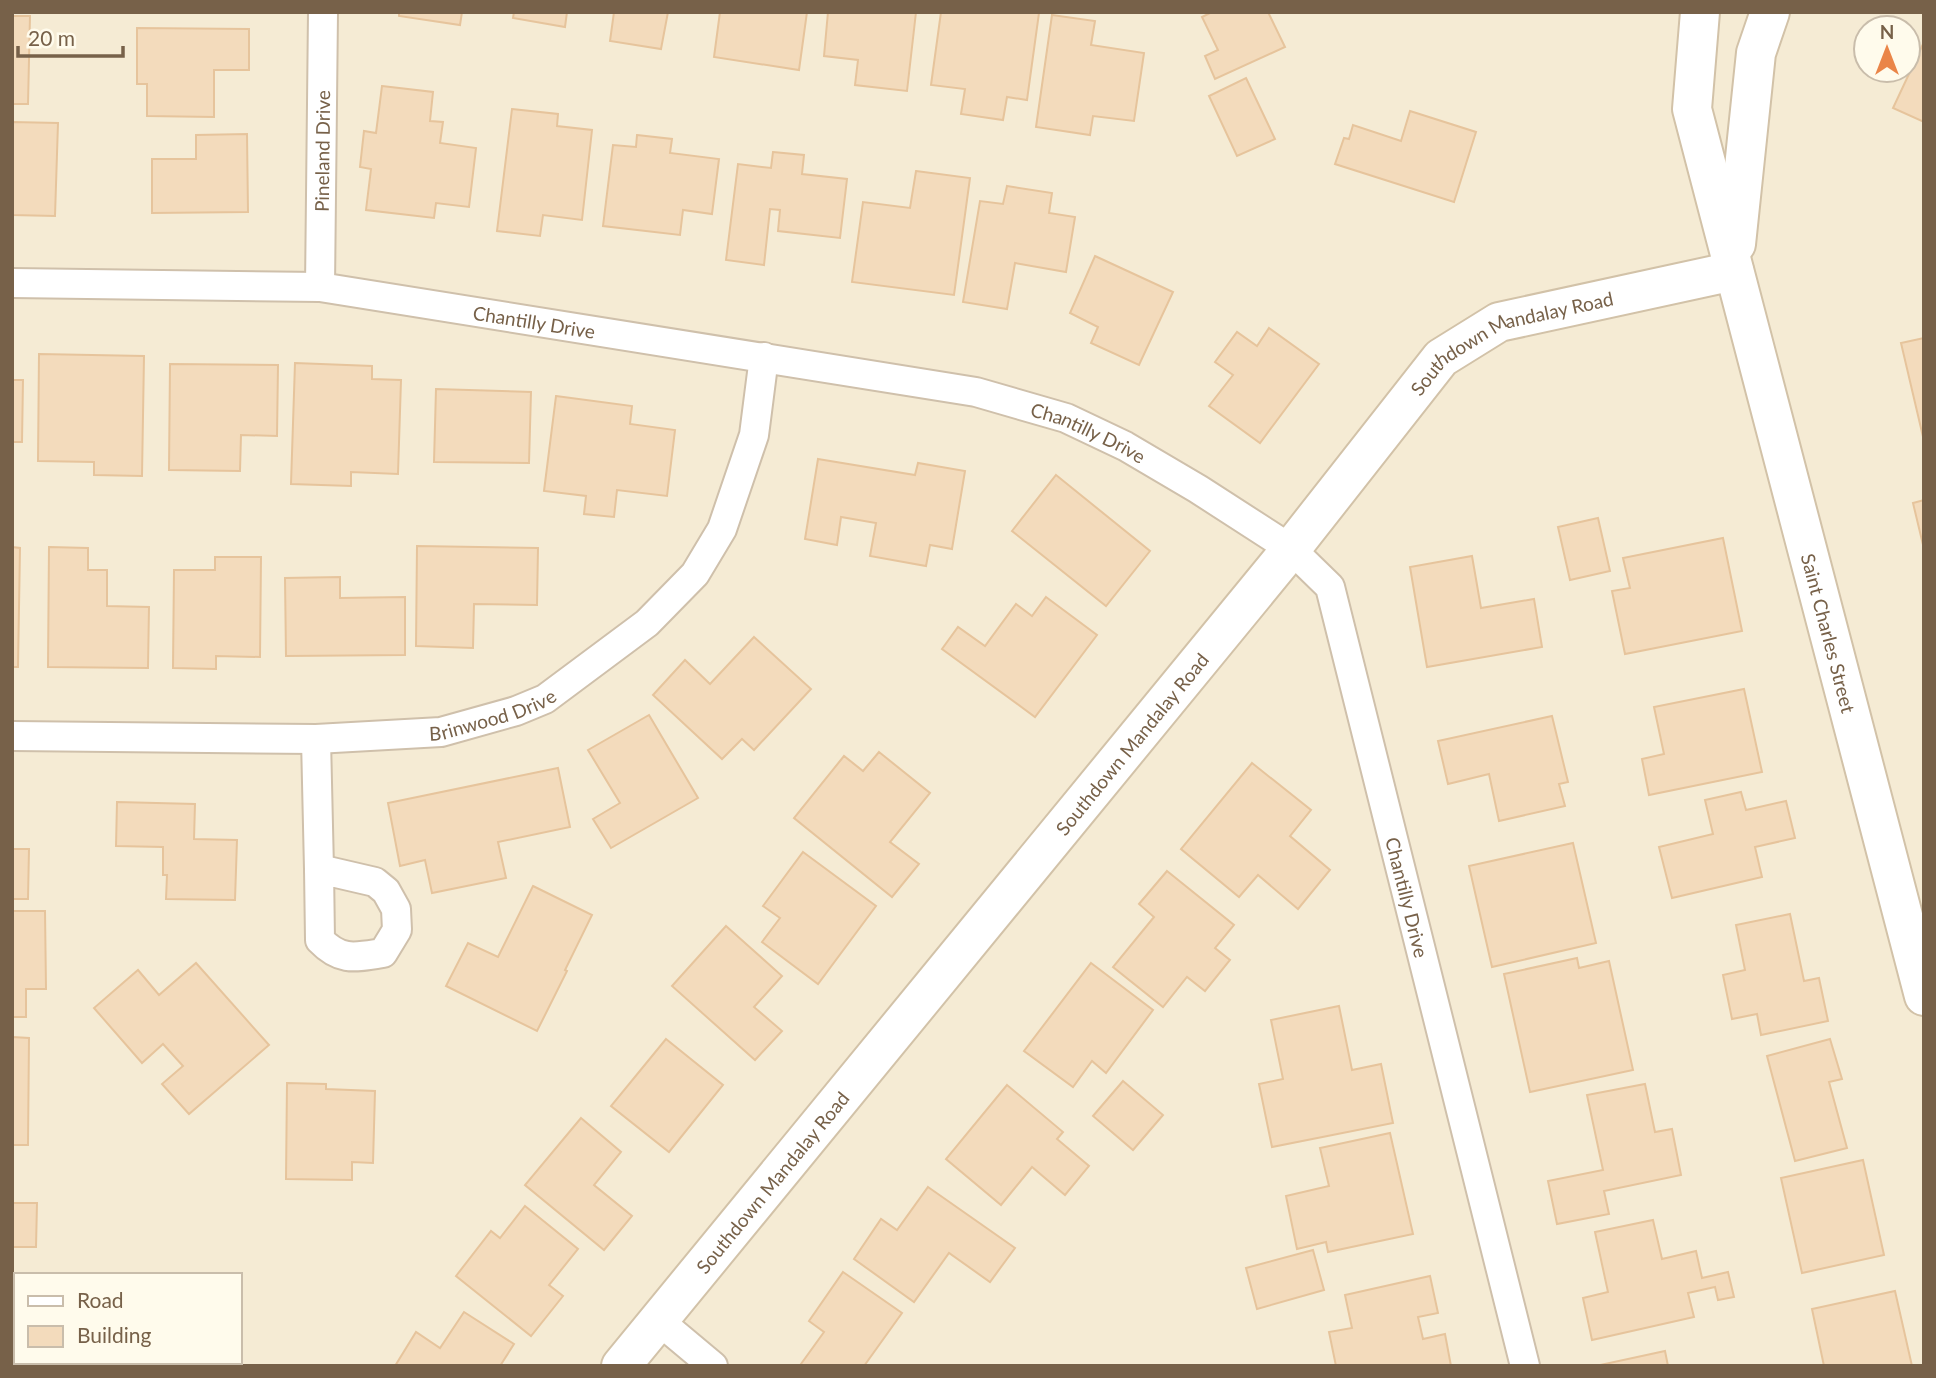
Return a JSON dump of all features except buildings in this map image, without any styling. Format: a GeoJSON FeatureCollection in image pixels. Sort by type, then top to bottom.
{"type":"FeatureCollection","features":[{"type":"Feature","properties":{"kind":"street","name":"Pineland Drive"},"geometry":{"type":"LineString","coordinates":[[320,287],[323,12]]}},
{"type":"Feature","properties":{"kind":"street","name":"Saint Charles Street"},"geometry":{"type":"LineString","coordinates":[[1700,12],[1692,108],[1924,996]]}},
{"type":"Feature","properties":{"kind":"street","name":"Saint Charles Street"},"geometry":{"type":"LineString","coordinates":[[1734,271],[1756,53],[1770,12]]}},
{"type":"Feature","properties":{"kind":"street","name":"Southdown Mandalay Road"},"geometry":{"type":"LineString","coordinates":[[621,1366],[1291,549],[1441,358],[1499,322],[1734,271]]}},
{"type":"Feature","properties":{"kind":"street","name":"Chantilly Drive"},"geometry":{"type":"LineString","coordinates":[[12,284],[320,287],[976,392],[1066,418],[1125,446],[1291,549],[1330,587],[1525,1366]]}},
{"type":"Feature","properties":{"kind":"street","name":"Brinwood Drive"},"geometry":{"type":"LineString","coordinates":[[12,736],[316,739],[441,732],[516,711],[545,699],[647,622],[695,574],[722,529],[754,435],[764,357]]}},
{"type":"Feature","properties":{"kind":"street"},"geometry":{"type":"LineString","coordinates":[[316,739],[319,869]]}},
{"type":"Feature","properties":{"kind":"street"},"geometry":{"type":"LineString","coordinates":[[658,1320],[713,1366]]}},
{"type":"Feature","properties":{"kind":"shaded area"},"geometry":{"type":"Polygon","coordinates":[[[12,12],[1924,12],[1924,1366],[12,1366],[12,12]]]}}]}
